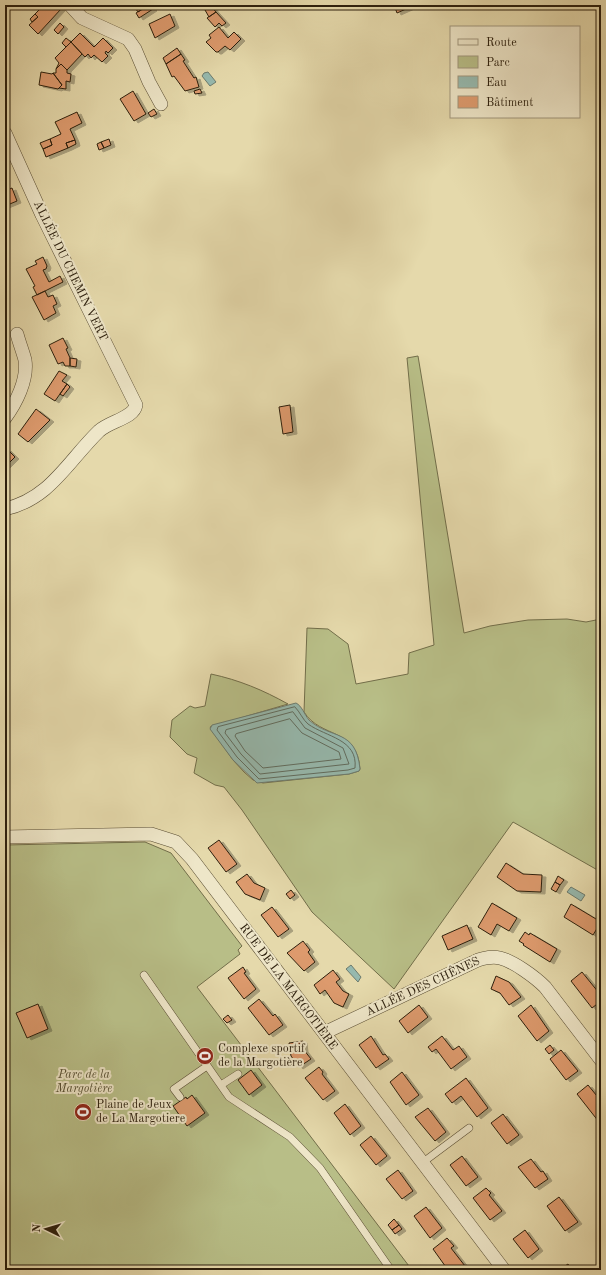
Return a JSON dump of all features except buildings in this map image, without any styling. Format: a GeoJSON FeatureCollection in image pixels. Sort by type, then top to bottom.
{"type":"FeatureCollection","features":[{"type":"Feature","properties":{"kind":"street"},"geometry":{"type":"LineString","coordinates":[[70,5],[82,18],[125,36],[135,49],[149,82],[161,104]]}},
{"type":"Feature","properties":{"kind":"street","name":"ALLÉE DU CHEMIN VERT"},"geometry":{"type":"LineString","coordinates":[[5,133],[42,215],[135,401],[136,408],[132,414],[106,425],[88,442],[59,476],[40,495],[24,504],[5,509]]}},
{"type":"Feature","properties":{"kind":"street"},"geometry":{"type":"LineString","coordinates":[[5,418],[15,405],[23,383],[25,361],[17,334]]}},
{"type":"Feature","properties":{"kind":"street","name":"RUE DE LA MARGOTIÈRE"},"geometry":{"type":"LineString","coordinates":[[5,837],[151,834],[176,842],[192,859],[504,1270]]}},
{"type":"Feature","properties":{"kind":"street","name":"ALLÉE DES CHÊNES"},"geometry":{"type":"LineString","coordinates":[[324,1033],[478,960],[490,957],[501,958],[537,980],[545,987],[601,1060]]}},
{"type":"Feature","properties":{"kind":"lane"},"geometry":{"type":"LineString","coordinates":[[144,976],[229,1097],[290,1137],[320,1168],[391,1270]]}},
{"type":"Feature","properties":{"kind":"lane"},"geometry":{"type":"LineString","coordinates":[[180,1097],[174,1089],[207,1066]]}},
{"type":"Feature","properties":{"kind":"lane"},"geometry":{"type":"LineString","coordinates":[[220,1085],[238,1074]]}},
{"type":"Feature","properties":{"kind":"lane"},"geometry":{"type":"LineString","coordinates":[[422,1163],[469,1128]]}},
{"type":"Feature","properties":{"kind":"green space"},"geometry":{"type":"Polygon","coordinates":[[[418,356],[464,633],[490,626],[528,620],[567,619],[586,622],[601,619],[601,872],[513,822],[394,989],[312,912],[242,810],[224,787],[215,785],[194,773],[197,758],[187,754],[170,737],[172,720],[190,706],[195,708],[205,706],[211,674],[251,686],[288,704],[210,727],[233,760],[253,780],[263,783],[349,774],[359,771],[360,769],[357,756],[352,746],[345,740],[311,720],[304,712],[307,628],[328,629],[348,644],[356,684],[408,674],[409,653],[434,645],[407,358],[418,356]]]}},
{"type":"Feature","properties":{"kind":"green space","name":"Complexe sportif de la Margotière"},"geometry":{"type":"Polygon","coordinates":[[[145,842],[171,853],[242,946],[238,950],[240,954],[197,987],[412,1270],[5,1270],[5,845],[145,842]]]}},
{"type":"Feature","properties":{"kind":"water"},"geometry":{"type":"Polygon","coordinates":[[[208,72],[216,82],[210,86],[202,76],[204,73],[208,72]]]}},
{"type":"Feature","properties":{"kind":"water"},"geometry":{"type":"Polygon","coordinates":[[[296,703],[309,720],[317,726],[348,741],[358,756],[359,771],[349,774],[257,783],[233,760],[210,729],[212,725],[296,703]]]}},
{"type":"Feature","properties":{"kind":"water"},"geometry":{"type":"Polygon","coordinates":[[[571,887],[585,895],[581,901],[567,892],[571,887]]]}},
{"type":"Feature","properties":{"kind":"water"},"geometry":{"type":"Polygon","coordinates":[[[351,965],[361,977],[358,982],[346,969],[351,965]]]}},
{"type":"Feature","properties":{"kind":"place","name":"Complexe sportif de la Margotière"},"geometry":{"type":"Point","coordinates":[205,1056]}},
{"type":"Feature","properties":{"kind":"place","name":"Plaine de Jeux de La Margotiere"},"geometry":{"type":"Point","coordinates":[83,1112]}},
{"type":"Feature","properties":{"kind":"park label","name":"Parc de la Margotière"},"geometry":{"type":"Point","coordinates":[84,1082]}}]}
